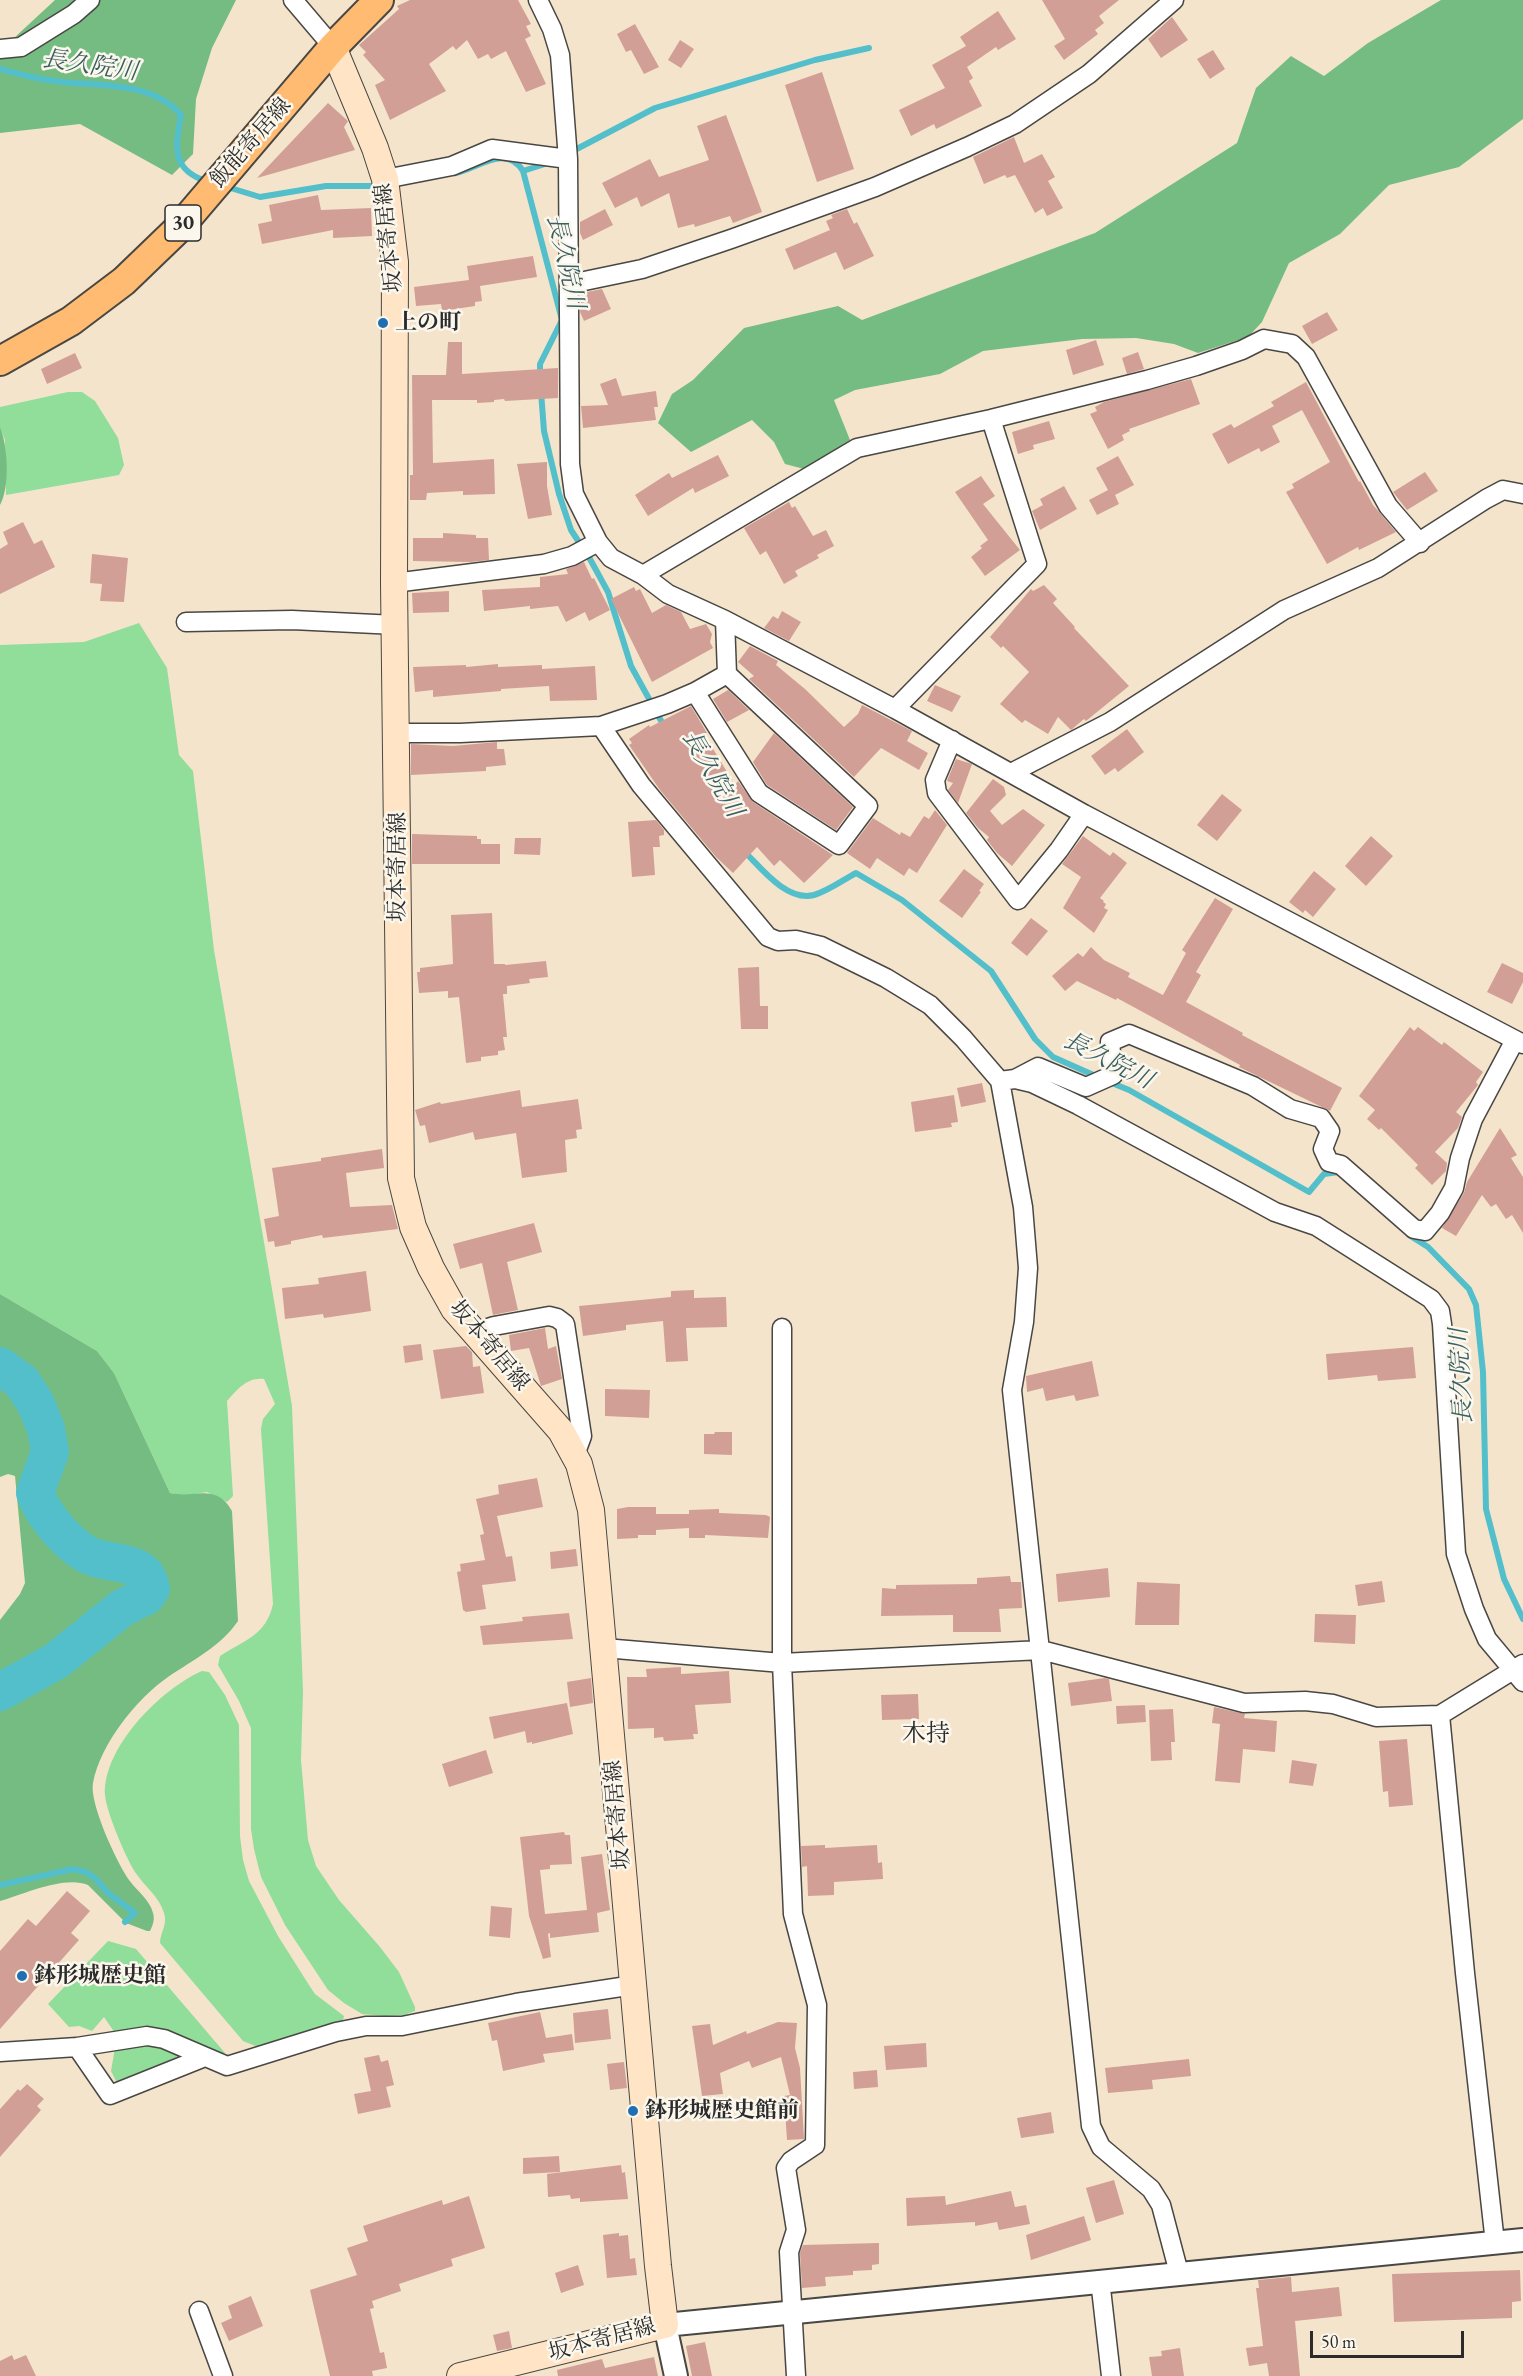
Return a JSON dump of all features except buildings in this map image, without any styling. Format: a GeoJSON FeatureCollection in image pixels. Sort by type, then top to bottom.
{"type":"FeatureCollection","features":[{"type":"Feature","properties":{"kind":"main road","name":"飯能寄居線"},"geometry":{"type":"LineString","coordinates":[[0,361],[71,321],[124,281],[178,229],[333,47],[379,0]]}},
{"type":"Feature","properties":{"kind":"main road","name":"坂本寄居線"},"geometry":{"type":"LineString","coordinates":[[333,47],[375,148],[384,180],[395,262],[394,583],[401,1178],[413,1227],[431,1268],[454,1309],[561,1431],[575,1455],[587,1488],[604,1648],[665,2325],[460,2376]]}},
{"type":"Feature","properties":{"kind":"street"},"geometry":{"type":"LineString","coordinates":[[0,49],[21,47],[74,14],[90,0]]}},
{"type":"Feature","properties":{"kind":"street"},"geometry":{"type":"LineString","coordinates":[[293,0],[333,47]]}},
{"type":"Feature","properties":{"kind":"street"},"geometry":{"type":"LineString","coordinates":[[538,0],[552,29],[560,55],[567,159],[570,464],[574,494],[596,543],[611,558],[643,575],[668,594],[725,620],[895,709],[1084,814],[1519,1042],[1473,1119],[1460,1158],[1454,1188],[1440,1213],[1425,1231],[1413,1229],[1341,1165],[1329,1162],[1323,1149],[1329,1131],[1321,1118],[1290,1109],[1253,1086],[1129,1034],[1110,1042],[1113,1075],[1086,1088],[1038,1067],[1007,1080]]}},
{"type":"Feature","properties":{"kind":"street"},"geometry":{"type":"LineString","coordinates":[[570,284],[642,269],[731,239],[875,187],[967,147],[1015,124],[1089,74],[1174,0]]}},
{"type":"Feature","properties":{"kind":"street"},"geometry":{"type":"LineString","coordinates":[[384,180],[452,166],[492,149],[567,159]]}},
{"type":"Feature","properties":{"kind":"street"},"geometry":{"type":"LineString","coordinates":[[643,575],[857,448],[991,419],[1196,366],[1242,350],[1264,339],[1292,344],[1305,357],[1388,506],[1420,543]]}},
{"type":"Feature","properties":{"kind":"street"},"geometry":{"type":"LineString","coordinates":[[895,709],[1037,564],[991,419]]}},
{"type":"Feature","properties":{"kind":"street"},"geometry":{"type":"LineString","coordinates":[[1011,773],[1110,722],[1284,610],[1378,568],[1503,490],[1523,494]]}},
{"type":"Feature","properties":{"kind":"street"},"geometry":{"type":"LineString","coordinates":[[394,583],[544,564],[572,556],[596,543]]}},
{"type":"Feature","properties":{"kind":"street"},"geometry":{"type":"LineString","coordinates":[[186,622],[292,620],[396,625]]}},
{"type":"Feature","properties":{"kind":"street"},"geometry":{"type":"LineString","coordinates":[[695,692],[759,794],[839,845],[868,806],[727,674],[725,620]]}},
{"type":"Feature","properties":{"kind":"street"},"geometry":{"type":"LineString","coordinates":[[397,733],[460,733],[601,726],[667,704],[727,674]]}},
{"type":"Feature","properties":{"kind":"street"},"geometry":{"type":"LineString","coordinates":[[601,726],[641,785],[768,937],[778,941],[796,940],[821,946],[904,989],[930,1005],[1007,1080],[1032,1083],[1078,1105],[1275,1212],[1316,1226],[1431,1299],[1440,1311],[1443,1324],[1456,1554],[1474,1610],[1487,1639],[1519,1672],[1440,1715],[1376,1717],[1323,1703],[1305,1701],[1244,1703],[1041,1650],[782,1663],[604,1648]]}},
{"type":"Feature","properties":{"kind":"street"},"geometry":{"type":"LineString","coordinates":[[952,740],[935,780],[937,794],[1018,900],[1059,850],[1084,814]]}},
{"type":"Feature","properties":{"kind":"street"},"geometry":{"type":"LineString","coordinates":[[1007,1080],[1023,1207],[1028,1268],[1024,1322],[1012,1390],[1091,2126],[1101,2147],[1151,2189],[1161,2205],[1179,2273]]}},
{"type":"Feature","properties":{"kind":"street"},"geometry":{"type":"LineString","coordinates":[[473,1333],[494,1326],[549,1317],[557,1318],[565,1324],[582,1436],[575,1455]]}},
{"type":"Feature","properties":{"kind":"street"},"geometry":{"type":"LineString","coordinates":[[782,1328],[782,1663],[793,1914],[817,2005],[815,2145],[791,2161],[786,2168],[796,2230],[789,2252],[796,2376]]}},
{"type":"Feature","properties":{"kind":"street"},"geometry":{"type":"LineString","coordinates":[[1440,1715],[1464,1972],[1495,2243]]}},
{"type":"Feature","properties":{"kind":"street"},"geometry":{"type":"LineString","coordinates":[[0,2052],[77,2047],[147,2036],[164,2039],[227,2066],[336,2032],[366,2026],[402,2026],[516,2003],[634,1985]]}},
{"type":"Feature","properties":{"kind":"street"},"geometry":{"type":"LineString","coordinates":[[77,2047],[110,2095],[205,2057]]}},
{"type":"Feature","properties":{"kind":"street"},"geometry":{"type":"LineString","coordinates":[[676,2376],[665,2325],[1100,2280],[1523,2240]]}},
{"type":"Feature","properties":{"kind":"street"},"geometry":{"type":"LineString","coordinates":[[1100,2280],[1111,2376]]}},
{"type":"Feature","properties":{"kind":"street"},"geometry":{"type":"LineString","coordinates":[[199,2311],[223,2376]]}},
{"type":"Feature","properties":{"kind":"green space"},"geometry":{"type":"Polygon","coordinates":[[[55,0],[236,0],[212,48],[196,99],[193,154],[172,175],[80,124],[0,133],[0,51],[55,0]]]}},
{"type":"Feature","properties":{"kind":"green space"},"geometry":{"type":"Polygon","coordinates":[[[1441,0],[1523,0],[1523,119],[1459,167],[1389,185],[1340,234],[1289,263],[1262,322],[1248,337],[1198,353],[1174,344],[1136,338],[1082,339],[983,351],[940,374],[855,390],[834,400],[850,440],[804,469],[785,464],[774,442],[752,420],[691,452],[658,423],[672,394],[693,380],[744,328],[838,306],[862,320],[1095,233],[1237,143],[1256,88],[1291,56],[1324,76],[1368,43],[1441,0]]]}},
{"type":"Feature","properties":{"kind":"green space"},"geometry":{"type":"Polygon","coordinates":[[[68,392],[82,392],[95,401],[118,438],[124,465],[119,475],[6,495],[5,440],[0,427],[0,407],[68,392]]]}},
{"type":"Feature","properties":{"kind":"green space"},"geometry":{"type":"Polygon","coordinates":[[[0,427],[5,445],[7,478],[0,505],[0,427]]]}},
{"type":"Feature","properties":{"kind":"green space"},"geometry":{"type":"Polygon","coordinates":[[[139,623],[167,668],[179,755],[193,771],[214,950],[292,1406],[303,1691],[301,1760],[308,1840],[316,1866],[339,1900],[399,1972],[415,2007],[415,2011],[404,2015],[362,2014],[328,1990],[285,1925],[261,1877],[254,1849],[251,1829],[251,1728],[239,1701],[218,1665],[220,1656],[259,1630],[270,1615],[273,1604],[261,1429],[263,1419],[275,1404],[264,1379],[248,1382],[227,1401],[233,1496],[227,1502],[207,1492],[182,1496],[170,1493],[114,1373],[97,1351],[0,1294],[0,645],[84,642],[139,623]]]}},
{"type":"Feature","properties":{"kind":"green space"},"geometry":{"type":"Polygon","coordinates":[[[0,1294],[97,1351],[114,1373],[170,1493],[212,1494],[226,1502],[232,1511],[238,1621],[215,1645],[156,1686],[132,1710],[111,1739],[97,1768],[93,1783],[95,1804],[111,1847],[129,1880],[146,1900],[154,1915],[150,1931],[126,1923],[88,1885],[79,1883],[56,1884],[0,1901],[0,1620],[20,1594],[25,1583],[15,1476],[8,1474],[0,1477],[0,1294]]]}},
{"type":"Feature","properties":{"kind":"green space"},"geometry":{"type":"Polygon","coordinates":[[[202,1671],[209,1672],[225,1695],[239,1725],[240,1836],[249,1881],[278,1936],[315,1994],[344,2016],[339,2022],[258,2047],[243,2041],[160,1943],[165,1921],[162,1907],[135,1872],[106,1802],[107,1777],[124,1739],[137,1722],[169,1691],[202,1671]]]}},
{"type":"Feature","properties":{"kind":"green space"},"geometry":{"type":"Polygon","coordinates":[[[108,1941],[136,1949],[225,2053],[216,2054],[115,2033],[104,2017],[92,2031],[79,2026],[69,2027],[48,2004],[108,1941]]]}},
{"type":"Feature","properties":{"kind":"green space"},"geometry":{"type":"Polygon","coordinates":[[[143,2043],[191,2056],[117,2083],[111,2071],[115,2048],[143,2043]]]}},
{"type":"Feature","properties":{"kind":"waterway"},"geometry":{"type":"LineString","coordinates":[[571,152],[655,108],[815,60],[869,48]]}},
{"type":"Feature","properties":{"kind":"waterway","name":"長久院川"},"geometry":{"type":"LineString","coordinates":[[0,69],[47,80],[122,87],[155,96],[169,104],[181,115],[177,148],[182,165],[188,172],[209,182]]}},
{"type":"Feature","properties":{"kind":"waterway","name":"長久院川"},"geometry":{"type":"LineString","coordinates":[[455,173],[500,158],[516,163],[523,171],[562,320],[540,364],[540,376]]}},
{"type":"Feature","properties":{"kind":"waterway"},"geometry":{"type":"LineString","coordinates":[[523,171],[551,162]]}},
{"type":"Feature","properties":{"kind":"waterway","name":"長久院川"},"geometry":{"type":"LineString","coordinates":[[224,186],[260,197],[326,186],[380,186]]}},
{"type":"Feature","properties":{"kind":"waterway","name":"長久院川"},"geometry":{"type":"LineString","coordinates":[[541,392],[544,431],[559,494],[571,530],[608,592],[631,666],[665,728]]}},
{"type":"Feature","properties":{"kind":"waterway","name":"長久院川"},"geometry":{"type":"LineString","coordinates":[[745,852],[775,882],[794,893],[804,896],[814,895],[856,873],[902,900],[991,971],[1035,1039],[1053,1057],[1098,1077]]}},
{"type":"Feature","properties":{"kind":"waterway","name":"長久院川"},"geometry":{"type":"LineString","coordinates":[[1107,1081],[1129,1090],[1309,1192],[1324,1174],[1339,1172],[1341,1174]]}},
{"type":"Feature","properties":{"kind":"waterway","name":"長久院川"},"geometry":{"type":"LineString","coordinates":[[1409,1235],[1428,1247],[1469,1289],[1476,1305],[1483,1372],[1486,1509],[1504,1579],[1523,1619]]}},
{"type":"Feature","properties":{"kind":"waterway"},"geometry":{"type":"LineString","coordinates":[[0,1366],[22,1382],[36,1404],[46,1429],[50,1452],[35,1493],[50,1519],[70,1542],[86,1554],[142,1571],[151,1589],[146,1596],[122,1608],[56,1661],[0,1692]]}},
{"type":"Feature","properties":{"kind":"waterway"},"geometry":{"type":"LineString","coordinates":[[0,1885],[73,1869],[86,1872],[95,1878],[108,1893],[135,1913],[125,1922]]}},
{"type":"Feature","properties":{"kind":"place","name":"上の町"},"geometry":{"type":"Point","coordinates":[383,323]}},
{"type":"Feature","properties":{"kind":"place","name":"鉢形城歴史館"},"geometry":{"type":"Point","coordinates":[22,1976]}},
{"type":"Feature","properties":{"kind":"place","name":"鉢形城歴史館前"},"geometry":{"type":"Point","coordinates":[633,2111]}},
{"type":"Feature","properties":{"kind":"district","name":"木持"},"geometry":{"type":"Point","coordinates":[926,1734]}}]}
